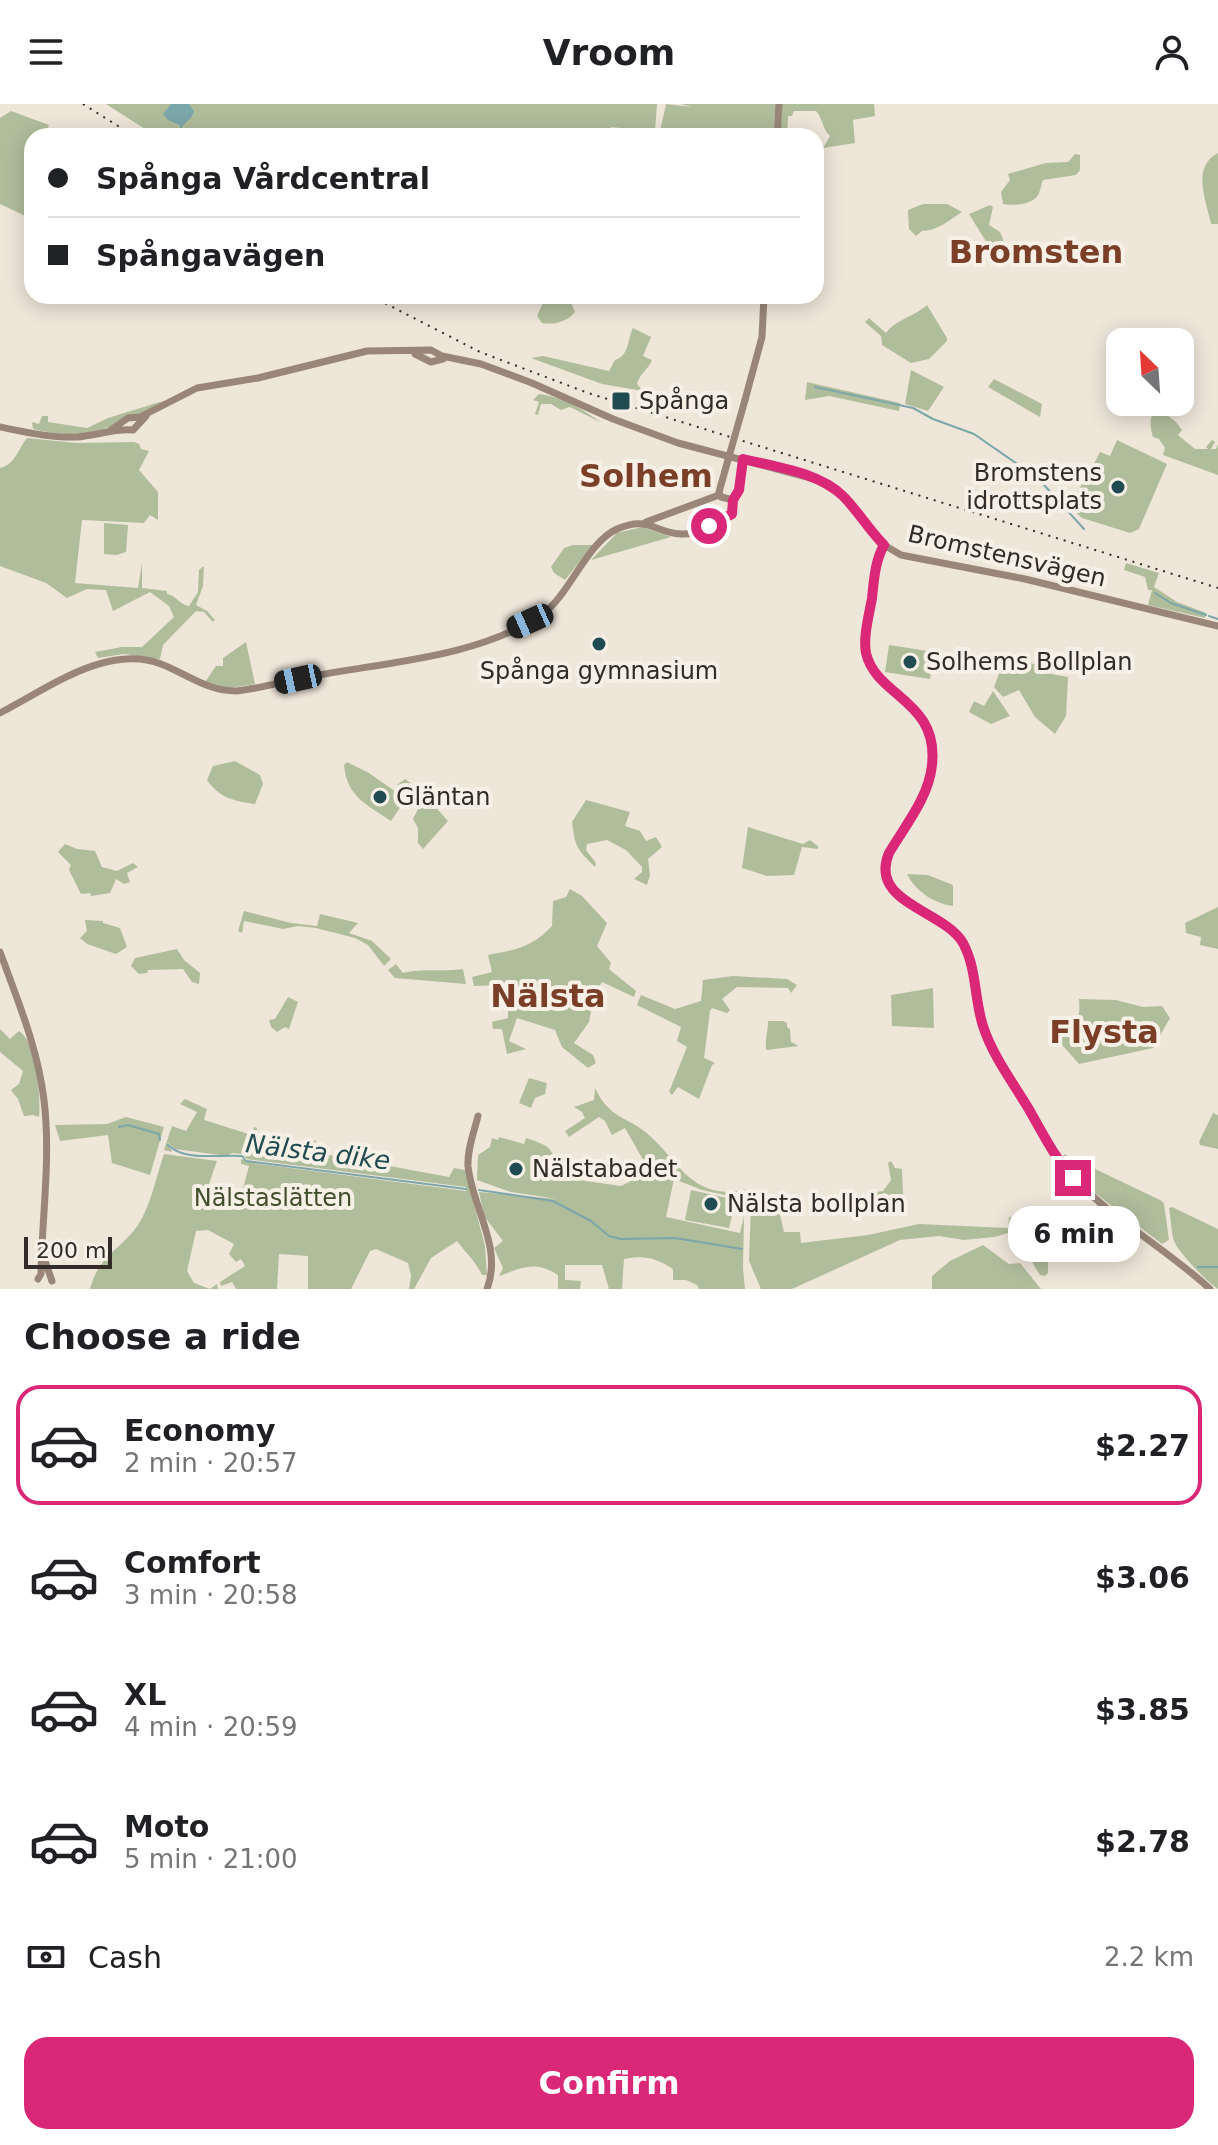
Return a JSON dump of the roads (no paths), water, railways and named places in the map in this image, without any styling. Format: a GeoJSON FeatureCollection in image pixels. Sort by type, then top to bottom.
{"type":"FeatureCollection","features":[{"type":"Feature","properties":{"kind":"street"},"geometry":{"type":"LineString","coordinates":[[778,128],[779,108]]}},
{"type":"Feature","properties":{"kind":"street"},"geometry":{"type":"LineString","coordinates":[[720,492],[760,347],[763,304]]}},
{"type":"Feature","properties":{"kind":"street","name":"Bromstensvägen"},"geometry":{"type":"LineString","coordinates":[[0,427],[63,437],[108,432],[125,425],[133,430],[138,420],[183,393],[217,383],[258,378],[367,351],[426,354],[433,350],[436,357],[481,364],[678,443],[807,476],[833,488],[884,545],[910,558],[1025,579],[1218,626]]}},
{"type":"Feature","properties":{"kind":"street"},"geometry":{"type":"LineString","coordinates":[[646,522],[675,533],[695,532],[732,514],[743,459]]}},
{"type":"Feature","properties":{"kind":"street"},"geometry":{"type":"LineString","coordinates":[[720,492],[733,500]]}},
{"type":"Feature","properties":{"kind":"street"},"geometry":{"type":"LineString","coordinates":[[0,713],[91,666],[110,660],[146,660],[211,688],[236,691],[423,657],[475,644],[544,613],[614,530],[646,522],[720,492]]}},
{"type":"Feature","properties":{"kind":"street"},"geometry":{"type":"LineString","coordinates":[[884,545],[876,569],[865,651],[878,677],[909,702],[923,720],[933,754],[929,784],[889,853],[885,863],[886,878],[896,894],[947,925],[962,942],[976,980],[983,1027],[996,1055],[1066,1170],[1096,1199],[1210,1289]]}},
{"type":"Feature","properties":{"kind":"street"},"geometry":{"type":"LineString","coordinates":[[0,952],[35,1052],[44,1100],[47,1145],[41,1274],[32,1289]]}},
{"type":"Feature","properties":{"kind":"street"},"geometry":{"type":"LineString","coordinates":[[478,1116],[468,1165],[492,1259],[487,1289]]}},
{"type":"Feature","properties":{"kind":"street"},"geometry":{"type":"LineString","coordinates":[[42,1247],[47,1272],[54,1285]]}},
{"type":"Feature","properties":{"kind":"street"},"geometry":{"type":"LineString","coordinates":[[38,1279],[45,1277],[54,1285]]}},
{"type":"Feature","properties":{"kind":"water"},"geometry":{"type":"Polygon","coordinates":[[[171,104],[189,104],[194,111],[182,126],[168,120],[163,114],[171,104]]]}},
{"type":"Feature","properties":{"kind":"waterway"},"geometry":{"type":"LineString","coordinates":[[815,387],[913,408],[974,434],[1026,470]]}},
{"type":"Feature","properties":{"kind":"waterway"},"geometry":{"type":"LineString","coordinates":[[1034,474],[1084,529]]}},
{"type":"Feature","properties":{"kind":"waterway"},"geometry":{"type":"LineString","coordinates":[[1155,593],[1171,603],[1206,615]]}},
{"type":"Feature","properties":{"kind":"waterway"},"geometry":{"type":"LineString","coordinates":[[1209,616],[1218,619]]}},
{"type":"Feature","properties":{"kind":"waterway"},"geometry":{"type":"LineString","coordinates":[[119,1127],[128,1125],[159,1134],[160,1140]]}},
{"type":"Feature","properties":{"kind":"waterway","name":"Nälsta dike"},"geometry":{"type":"LineString","coordinates":[[168,1145],[184,1154],[242,1156],[246,1161],[466,1189]]}},
{"type":"Feature","properties":{"kind":"waterway","name":"Nälsta dike"},"geometry":{"type":"LineString","coordinates":[[479,1190],[553,1201],[591,1221],[609,1236],[621,1239],[675,1238],[742,1249]]}},
{"type":"Feature","properties":{"kind":"waterway"},"geometry":{"type":"LineString","coordinates":[[1198,1267],[1218,1267]]}},
{"type":"Feature","properties":{"kind":"railway"},"geometry":{"type":"LineString","coordinates":[[83,104],[121,128]]}},
{"type":"Feature","properties":{"kind":"railway"},"geometry":{"type":"LineString","coordinates":[[387,304],[480,352],[588,393],[1218,588]]}},
{"type":"Feature","properties":{"kind":"place","name":"Spånga"},"geometry":{"type":"Point","coordinates":[621,401]}},
{"type":"Feature","properties":{"kind":"place","name":"Bromstens idrottsplats"},"geometry":{"type":"Point","coordinates":[1118,487]}},
{"type":"Feature","properties":{"kind":"place","name":"Spånga gymnasium"},"geometry":{"type":"Point","coordinates":[599,644]}},
{"type":"Feature","properties":{"kind":"place","name":"Solhems Bollplan"},"geometry":{"type":"Point","coordinates":[910,662]}},
{"type":"Feature","properties":{"kind":"place","name":"Gläntan"},"geometry":{"type":"Point","coordinates":[380,797]}},
{"type":"Feature","properties":{"kind":"place","name":"Nälstabadet"},"geometry":{"type":"Point","coordinates":[516,1169]}},
{"type":"Feature","properties":{"kind":"place","name":"Nälsta bollplan"},"geometry":{"type":"Point","coordinates":[711,1204]}},
{"type":"Feature","properties":{"kind":"district","name":"Bromsten"},"geometry":{"type":"Point","coordinates":[1036,252]}},
{"type":"Feature","properties":{"kind":"district","name":"Solhem"},"geometry":{"type":"Point","coordinates":[646,476]}},
{"type":"Feature","properties":{"kind":"district","name":"Nälsta"},"geometry":{"type":"Point","coordinates":[548,996]}},
{"type":"Feature","properties":{"kind":"district","name":"Flysta"},"geometry":{"type":"Point","coordinates":[1104,1032]}},
{"type":"Feature","properties":{"kind":"park label","name":"Nälstaslätten"},"geometry":{"type":"Point","coordinates":[273,1198]}}]}
